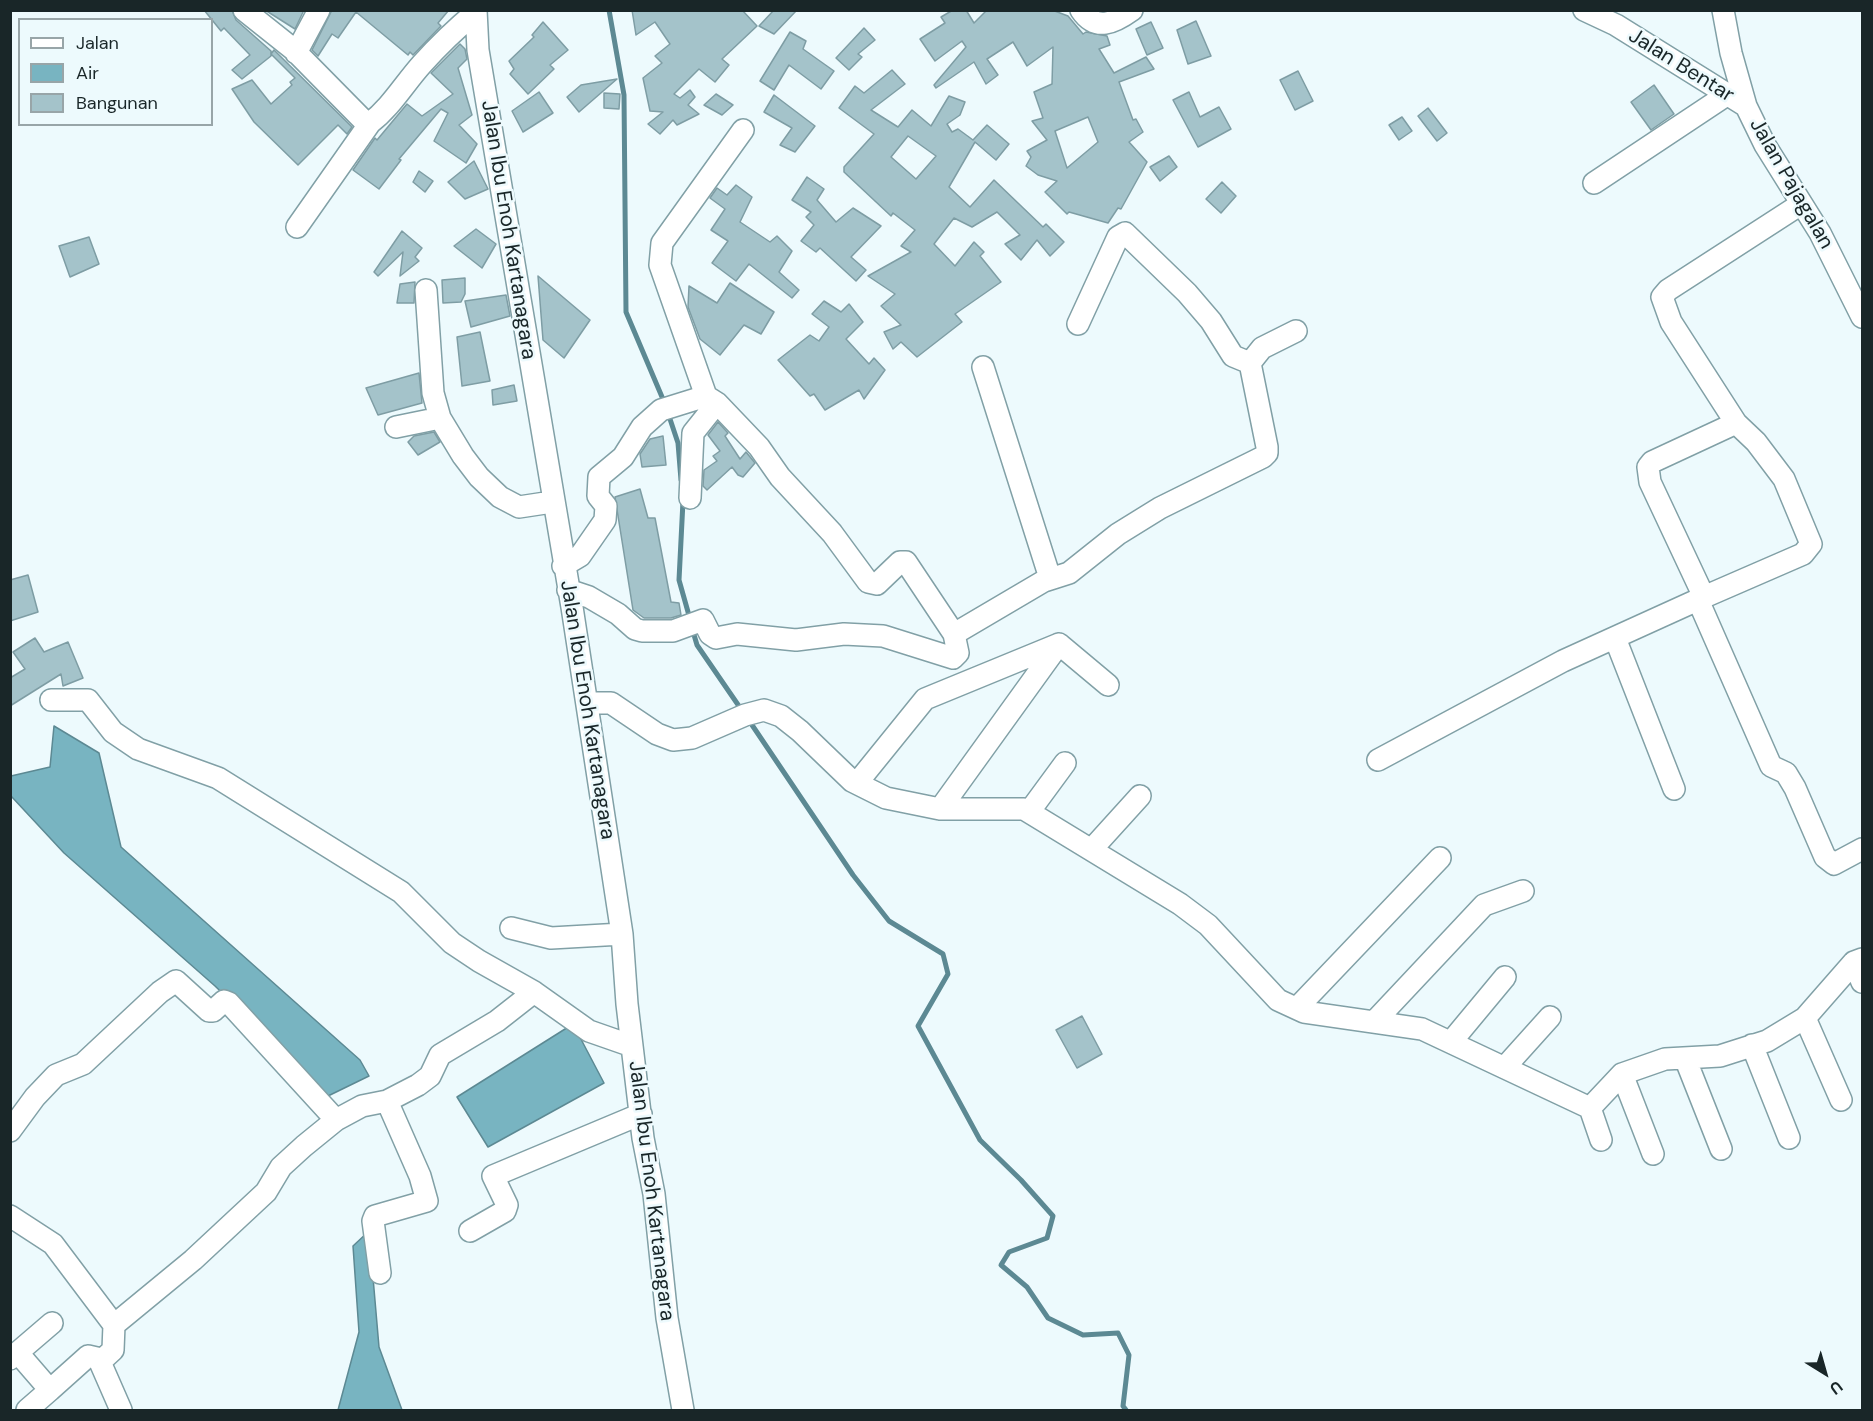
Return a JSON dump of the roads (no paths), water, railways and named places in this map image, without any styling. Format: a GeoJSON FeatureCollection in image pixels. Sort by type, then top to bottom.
{"type":"FeatureCollection","features":[{"type":"Feature","properties":{"kind":"street"},"geometry":{"type":"LineString","coordinates":[[244,10],[296,52],[364,121],[370,123]]}},
{"type":"Feature","properties":{"kind":"street"},"geometry":{"type":"LineString","coordinates":[[296,52],[319,10]]}},
{"type":"Feature","properties":{"kind":"street"},"geometry":{"type":"LineString","coordinates":[[1081,10],[1086,18],[1098,24],[1107,25],[1132,10]]}},
{"type":"Feature","properties":{"kind":"street","name":"Jalan Bentar"},"geometry":{"type":"LineString","coordinates":[[1584,10],[1616,25],[1746,106]]}},
{"type":"Feature","properties":{"kind":"street","name":"Jalan Pajagalan"},"geometry":{"type":"LineString","coordinates":[[1723,10],[1731,53],[1746,106],[1765,145],[1834,259],[1863,317]]}},
{"type":"Feature","properties":{"kind":"street"},"geometry":{"type":"LineString","coordinates":[[297,227],[370,123],[388,107],[428,57],[472,12]]}},
{"type":"Feature","properties":{"kind":"street","name":"Jalan Ibu Enoh Kartanagara"},"geometry":{"type":"LineString","coordinates":[[472,12],[568,590],[622,934],[632,1046],[654,1194],[667,1318],[683,1410]]}},
{"type":"Feature","properties":{"kind":"street"},"geometry":{"type":"LineString","coordinates":[[1593,183],[1728,94]]}},
{"type":"Feature","properties":{"kind":"street"},"geometry":{"type":"LineString","coordinates":[[568,590],[589,597],[618,614],[635,629],[654,633],[673,631],[694,623],[716,638],[737,634],[796,640],[844,634],[883,636],[917,645],[948,659],[958,653],[954,634],[906,562],[900,562],[877,584],[868,582],[832,533],[780,477],[759,447],[712,400],[660,265],[662,243],[743,130]]}},
{"type":"Feature","properties":{"kind":"street"},"geometry":{"type":"LineString","coordinates":[[1378,760],[1563,661],[1803,554],[1811,544],[1784,479],[1756,442],[1736,423],[1671,322],[1662,297],[1801,204]]}},
{"type":"Feature","properties":{"kind":"street"},"geometry":{"type":"LineString","coordinates":[[1078,324],[1118,237],[1125,233],[1187,292],[1211,321],[1233,356],[1250,363]]}},
{"type":"Feature","properties":{"kind":"street"},"geometry":{"type":"LineString","coordinates":[[426,290],[433,393],[440,418],[463,456],[479,477],[500,497],[519,507],[552,502]]}},
{"type":"Feature","properties":{"kind":"street"},"geometry":{"type":"LineString","coordinates":[[954,634],[1050,578],[1074,569],[1118,534],[1160,508],[1267,453],[1250,363],[1262,348],[1296,331]]}},
{"type":"Feature","properties":{"kind":"street"},"geometry":{"type":"LineString","coordinates":[[983,367],[1050,578]]}},
{"type":"Feature","properties":{"kind":"street"},"geometry":{"type":"LineString","coordinates":[[563,566],[580,556],[607,514],[606,506],[598,496],[600,477],[623,457],[642,427],[670,407],[712,400]]}},
{"type":"Feature","properties":{"kind":"street"},"geometry":{"type":"LineString","coordinates":[[690,498],[693,433],[712,400]]}},
{"type":"Feature","properties":{"kind":"street"},"geometry":{"type":"LineString","coordinates":[[396,427],[440,418]]}},
{"type":"Feature","properties":{"kind":"street"},"geometry":{"type":"LineString","coordinates":[[1736,423],[1652,462],[1648,468],[1650,482],[1772,766],[1786,773],[1795,788],[1825,857],[1834,864],[1840,863],[1863,849]]}},
{"type":"Feature","properties":{"kind":"street"},"geometry":{"type":"LineString","coordinates":[[1615,638],[1674,789]]}},
{"type":"Feature","properties":{"kind":"street"},"geometry":{"type":"LineString","coordinates":[[856,783],[925,699],[1059,644]]}},
{"type":"Feature","properties":{"kind":"street"},"geometry":{"type":"LineString","coordinates":[[1059,644],[1108,685]]}},
{"type":"Feature","properties":{"kind":"street"},"geometry":{"type":"LineString","coordinates":[[940,809],[1059,644]]}},
{"type":"Feature","properties":{"kind":"street"},"geometry":{"type":"LineString","coordinates":[[51,700],[88,700],[113,732],[138,749],[218,778],[401,892],[452,943],[534,992],[589,1031],[632,1046]]}},
{"type":"Feature","properties":{"kind":"street"},"geometry":{"type":"LineString","coordinates":[[586,703],[611,703],[657,734],[673,740],[692,738],[764,710],[781,717],[856,783],[886,798],[940,809],[1023,809],[1163,893],[1208,926],[1278,1000],[1304,1012],[1422,1029],[1590,1108],[1601,1140]]}},
{"type":"Feature","properties":{"kind":"street"},"geometry":{"type":"LineString","coordinates":[[1029,812],[1065,763]]}},
{"type":"Feature","properties":{"kind":"street"},"geometry":{"type":"LineString","coordinates":[[1092,849],[1140,796]]}},
{"type":"Feature","properties":{"kind":"street"},"geometry":{"type":"LineString","coordinates":[[1297,1008],[1440,858]]}},
{"type":"Feature","properties":{"kind":"street"},"geometry":{"type":"LineString","coordinates":[[1375,1021],[1484,905],[1523,891]]}},
{"type":"Feature","properties":{"kind":"street"},"geometry":{"type":"LineString","coordinates":[[511,928],[551,938],[622,934]]}},
{"type":"Feature","properties":{"kind":"street"},"geometry":{"type":"LineString","coordinates":[[1858,960],[1863,982]]}},
{"type":"Feature","properties":{"kind":"street"},"geometry":{"type":"LineString","coordinates":[[1590,1108],[1623,1074],[1665,1059],[1720,1056],[1767,1041],[1805,1018],[1858,960]]}},
{"type":"Feature","properties":{"kind":"street"},"geometry":{"type":"LineString","coordinates":[[1451,1042],[1505,977]]}},
{"type":"Feature","properties":{"kind":"street"},"geometry":{"type":"LineString","coordinates":[[10,1131],[35,1097],[56,1075],[83,1064],[160,992],[176,981],[209,1011],[213,1011],[224,1001],[229,1003],[336,1120]]}},
{"type":"Feature","properties":{"kind":"street"},"geometry":{"type":"LineString","coordinates":[[114,1325],[193,1260],[266,1192],[282,1167],[336,1120],[362,1106],[387,1101],[430,1076],[440,1055],[497,1021],[534,992]]}},
{"type":"Feature","properties":{"kind":"street"},"geometry":{"type":"LineString","coordinates":[[1506,1067],[1550,1017]]}},
{"type":"Feature","properties":{"kind":"street"},"geometry":{"type":"LineString","coordinates":[[1805,1018],[1841,1100]]}},
{"type":"Feature","properties":{"kind":"street"},"geometry":{"type":"LineString","coordinates":[[1752,1045],[1789,1138]]}},
{"type":"Feature","properties":{"kind":"street"},"geometry":{"type":"LineString","coordinates":[[1685,1058],[1721,1149]]}},
{"type":"Feature","properties":{"kind":"street"},"geometry":{"type":"LineString","coordinates":[[1623,1074],[1653,1154]]}},
{"type":"Feature","properties":{"kind":"street"},"geometry":{"type":"LineString","coordinates":[[380,1273],[374,1218],[427,1201],[420,1176],[387,1101]]}},
{"type":"Feature","properties":{"kind":"street"},"geometry":{"type":"LineString","coordinates":[[470,1230],[505,1210],[507,1205],[493,1176],[641,1114]]}},
{"type":"Feature","properties":{"kind":"street"},"geometry":{"type":"LineString","coordinates":[[10,1216],[53,1244],[114,1325],[113,1350],[101,1359],[88,1356],[27,1410]]}},
{"type":"Feature","properties":{"kind":"street"},"geometry":{"type":"LineString","coordinates":[[50,1390],[14,1356],[52,1323]]}},
{"type":"Feature","properties":{"kind":"street"},"geometry":{"type":"LineString","coordinates":[[101,1359],[102,1369],[121,1410]]}},
{"type":"Feature","properties":{"kind":"water"},"geometry":{"type":"Polygon","coordinates":[[[54,726],[99,753],[121,847],[360,1060],[369,1076],[328,1096],[215,986],[64,853],[11,796],[11,776],[50,767],[54,726]]]}},
{"type":"Feature","properties":{"kind":"water"},"geometry":{"type":"Polygon","coordinates":[[[573,1024],[604,1083],[488,1147],[457,1097],[573,1024]]]}},
{"type":"Feature","properties":{"kind":"water"},"geometry":{"type":"Polygon","coordinates":[[[369,1231],[379,1347],[402,1410],[338,1410],[359,1332],[353,1246],[369,1231]]]}},
{"type":"Feature","properties":{"kind":"waterway"},"geometry":{"type":"LineString","coordinates":[[609,10],[624,95],[626,312],[665,404]]}},
{"type":"Feature","properties":{"kind":"waterway"},"geometry":{"type":"LineString","coordinates":[[668,413],[678,443],[681,480]]}},
{"type":"Feature","properties":{"kind":"waterway"},"geometry":{"type":"LineString","coordinates":[[683,501],[679,580],[690,619]]}},
{"type":"Feature","properties":{"kind":"waterway"},"geometry":{"type":"LineString","coordinates":[[692,628],[697,645],[743,712]]}},
{"type":"Feature","properties":{"kind":"waterway"},"geometry":{"type":"LineString","coordinates":[[748,719],[853,875],[889,921],[943,954],[948,974],[918,1026],[980,1140],[1021,1180],[1053,1216],[1047,1238],[1009,1252],[1001,1265],[1027,1287],[1048,1318],[1083,1335],[1118,1333],[1129,1355],[1123,1406],[1126,1410]]}}]}
